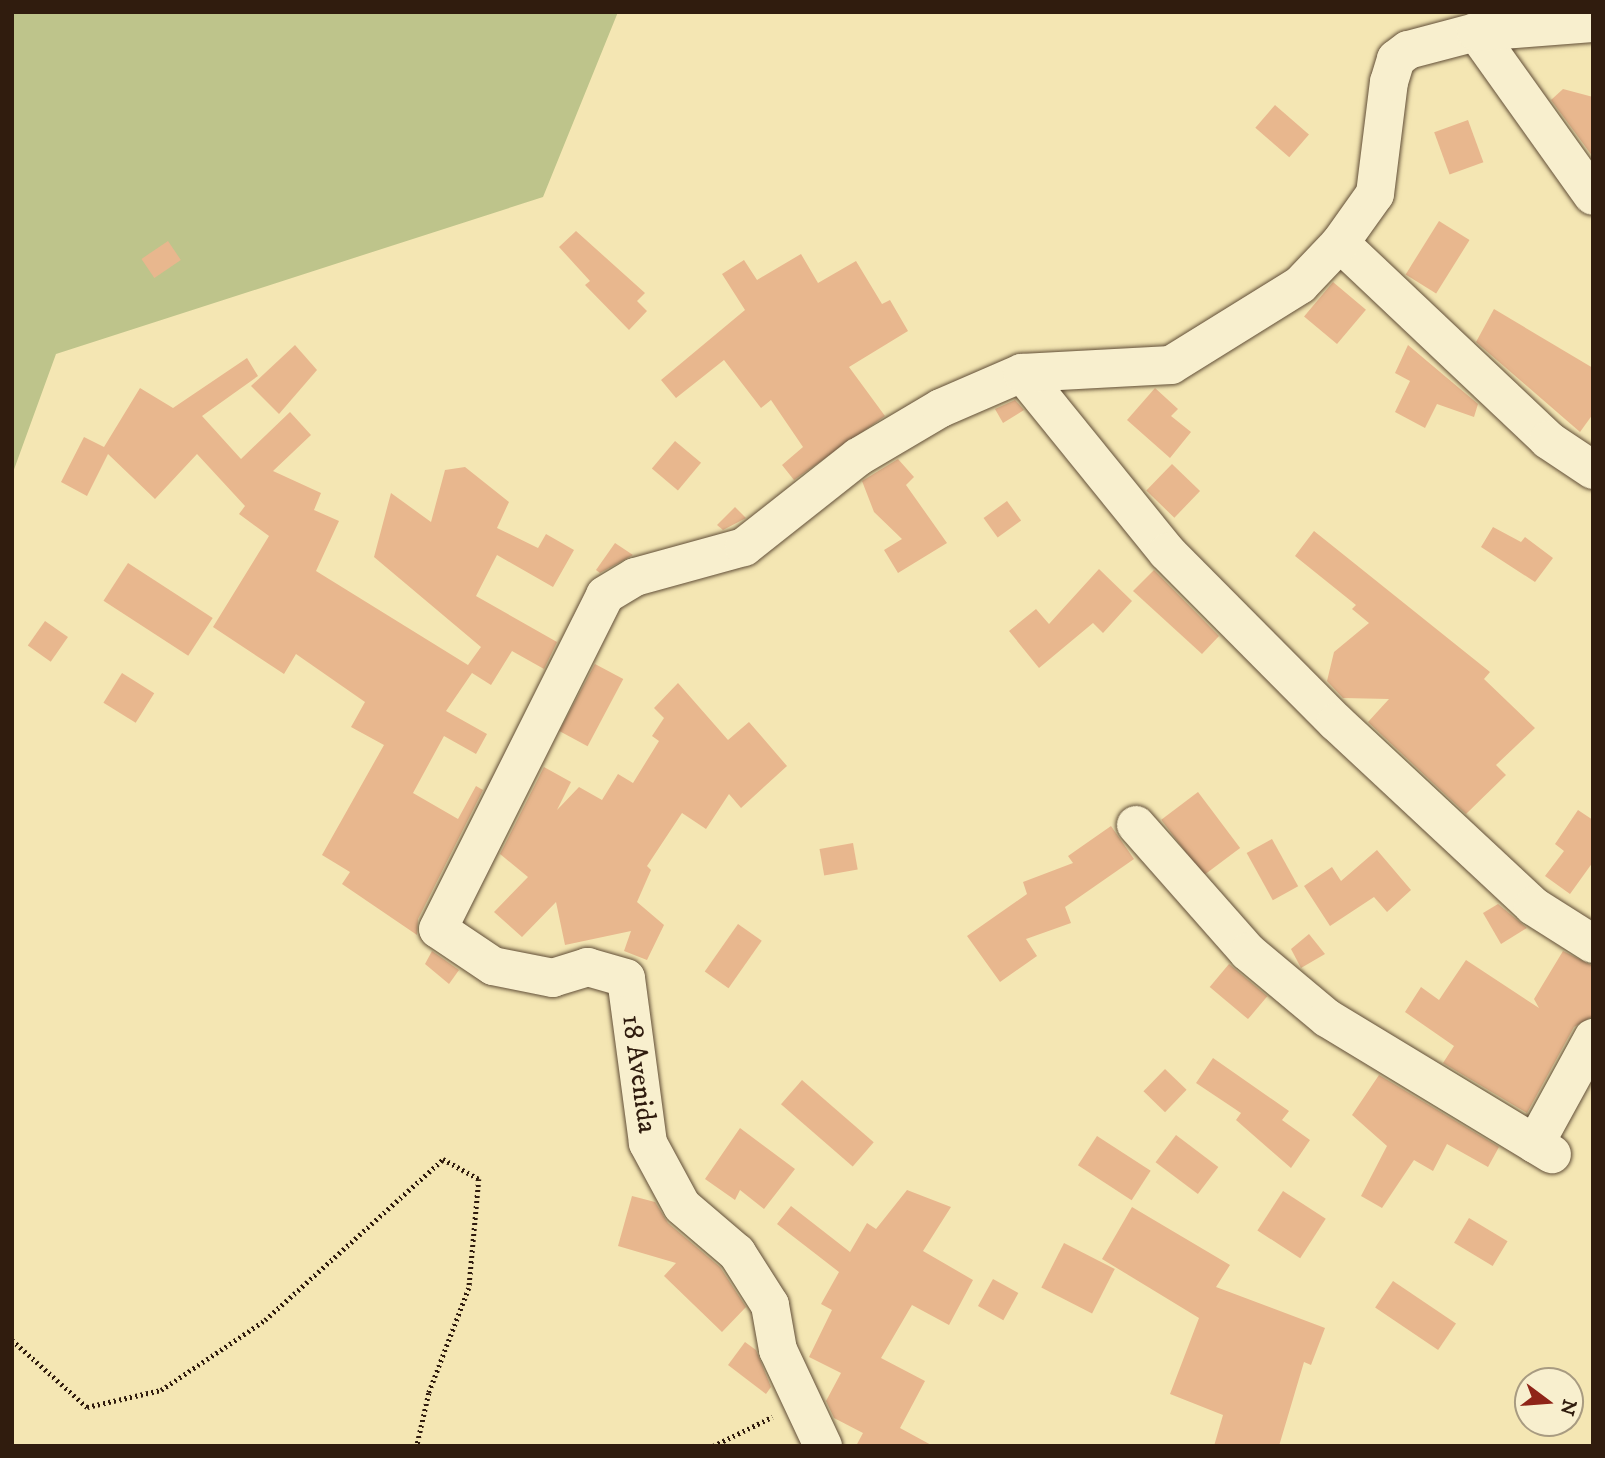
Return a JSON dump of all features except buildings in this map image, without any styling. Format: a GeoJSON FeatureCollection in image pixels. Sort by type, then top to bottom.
{"type":"FeatureCollection","features":[{"type":"Feature","properties":{"kind":"street"},"geometry":{"type":"LineString","coordinates":[[1022,373],[1171,365],[1300,285],[1340,243],[1375,194],[1396,59],[1421,45],[1476,32],[1593,23]]}},
{"type":"Feature","properties":{"kind":"street"},"geometry":{"type":"LineString","coordinates":[[1476,32],[1593,196]]}},
{"type":"Feature","properties":{"kind":"street"},"geometry":{"type":"LineString","coordinates":[[1340,243],[1548,440],[1593,470]]}},
{"type":"Feature","properties":{"kind":"street"},"geometry":{"type":"LineString","coordinates":[[1022,373],[1167,552],[1336,722],[1533,906],[1593,944]]}},
{"type":"Feature","properties":{"kind":"street","name":"18 Avenida"},"geometry":{"type":"LineString","coordinates":[[822,1446],[800,1404],[778,1350],[770,1305],[737,1253],[682,1206],[648,1143],[626,978],[588,967],[553,978],[493,966],[438,929],[605,595],[635,576],[744,547],[858,457],[941,408],[1022,373]]}},
{"type":"Feature","properties":{"kind":"street"},"geometry":{"type":"LineString","coordinates":[[1136,825],[1248,953],[1327,1018],[1543,1149],[1593,1038]]}},
{"type":"Feature","properties":{"kind":"path"},"geometry":{"type":"LineString","coordinates":[[12,1340],[87,1407],[160,1391],[265,1320],[443,1159],[479,1180],[477,1207],[469,1288],[429,1393],[417,1446]]}},
{"type":"Feature","properties":{"kind":"path"},"geometry":{"type":"LineString","coordinates":[[713,1446],[800,1404]]}},
{"type":"Feature","properties":{"kind":"green space"},"geometry":{"type":"Polygon","coordinates":[[[12,12],[618,12],[543,197],[56,354],[12,475],[12,12]]]}}]}
